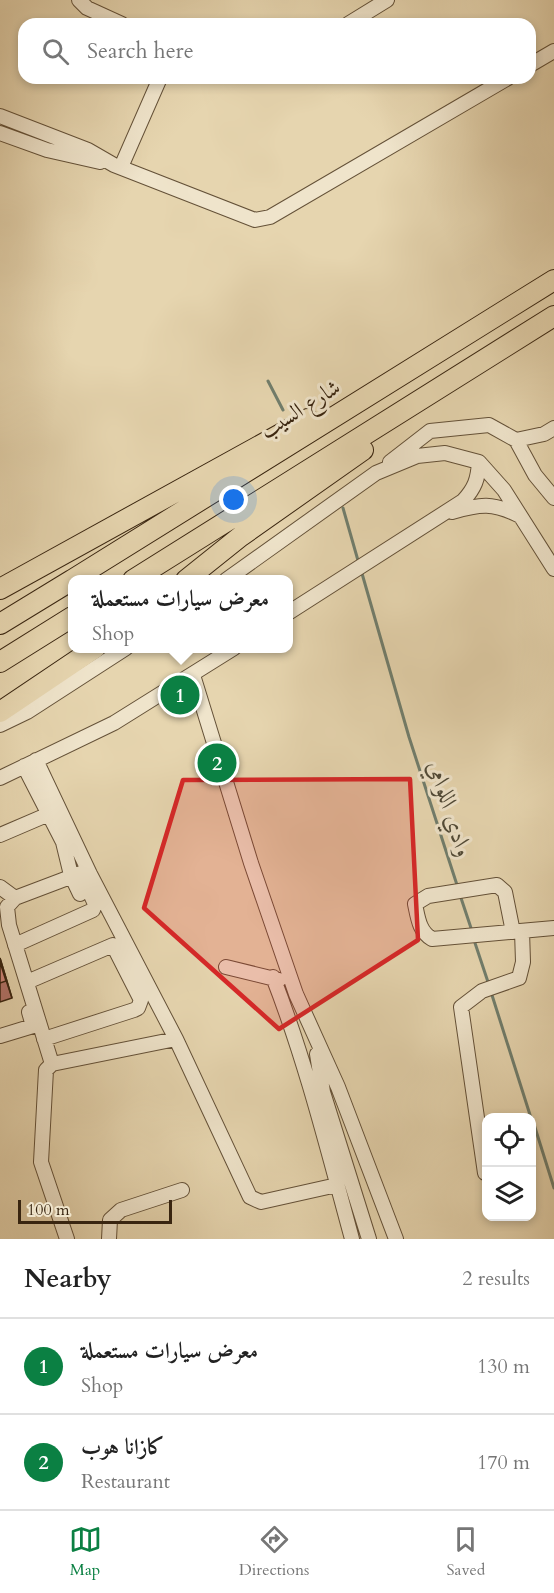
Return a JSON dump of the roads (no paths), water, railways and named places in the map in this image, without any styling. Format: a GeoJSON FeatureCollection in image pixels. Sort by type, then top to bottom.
{"type":"FeatureCollection","features":[{"type":"Feature","properties":{"kind":"highway","name":"شارع السيب"},"geometry":{"type":"LineString","coordinates":[[80,575],[554,280]]}},
{"type":"Feature","properties":{"kind":"highway"},"geometry":{"type":"LineString","coordinates":[[139,575],[554,318]]}},
{"type":"Feature","properties":{"kind":"highway"},"geometry":{"type":"LineString","coordinates":[[191,575],[242,536],[554,318]]}},
{"type":"Feature","properties":{"kind":"highway"},"geometry":{"type":"LineString","coordinates":[[0,590],[286,430],[399,375]]}},
{"type":"Feature","properties":{"kind":"highway","name":"شارع السيب"},"geometry":{"type":"LineString","coordinates":[[0,624],[68,582]]}},
{"type":"Feature","properties":{"kind":"highway"},"geometry":{"type":"LineString","coordinates":[[0,662],[68,620]]}},
{"type":"Feature","properties":{"kind":"highway"},"geometry":{"type":"LineString","coordinates":[[0,712],[88,653]]}},
{"type":"Feature","properties":{"kind":"street"},"geometry":{"type":"LineString","coordinates":[[79,0],[87,8],[109,18]]}},
{"type":"Feature","properties":{"kind":"street"},"geometry":{"type":"LineString","coordinates":[[358,18],[387,0]]}},
{"type":"Feature","properties":{"kind":"street"},"geometry":{"type":"LineString","coordinates":[[536,62],[554,51]]}},
{"type":"Feature","properties":{"kind":"street"},"geometry":{"type":"LineString","coordinates":[[117,166],[157,84]]}},
{"type":"Feature","properties":{"kind":"street"},"geometry":{"type":"LineString","coordinates":[[0,116],[88,150],[117,166],[255,220],[270,217],[498,84]]}},
{"type":"Feature","properties":{"kind":"street"},"geometry":{"type":"LineString","coordinates":[[0,133],[47,150],[117,166]]}},
{"type":"Feature","properties":{"kind":"street"},"geometry":{"type":"LineString","coordinates":[[232,575],[376,473],[430,431],[489,425],[516,440],[535,475],[554,498]]}},
{"type":"Feature","properties":{"kind":"street"},"geometry":{"type":"LineString","coordinates":[[516,440],[544,434],[554,428]]}},
{"type":"Feature","properties":{"kind":"street"},"geometry":{"type":"LineString","coordinates":[[376,473],[417,456],[445,453],[479,462],[504,490],[554,569]]}},
{"type":"Feature","properties":{"kind":"street"},"geometry":{"type":"LineString","coordinates":[[293,610],[443,515],[473,490],[478,480],[479,462]]}},
{"type":"Feature","properties":{"kind":"street"},"geometry":{"type":"LineString","coordinates":[[443,515],[486,505],[502,507],[522,516]]}},
{"type":"Feature","properties":{"kind":"street"},"geometry":{"type":"LineString","coordinates":[[0,578],[88,542]]}},
{"type":"Feature","properties":{"kind":"street"},"geometry":{"type":"LineString","coordinates":[[0,725],[27,712],[118,653]]}},
{"type":"Feature","properties":{"kind":"street"},"geometry":{"type":"LineString","coordinates":[[0,778],[114,723],[226,653]]}},
{"type":"Feature","properties":{"kind":"street"},"geometry":{"type":"LineString","coordinates":[[192,675],[251,863],[296,994],[338,1087],[396,1239]]}},
{"type":"Feature","properties":{"kind":"street"},"geometry":{"type":"LineString","coordinates":[[30,763],[49,814],[63,842],[71,875],[80,894]]}},
{"type":"Feature","properties":{"kind":"street"},"geometry":{"type":"LineString","coordinates":[[30,763],[176,1039],[250,1197],[261,1202],[337,1185]]}},
{"type":"Feature","properties":{"kind":"street"},"geometry":{"type":"LineString","coordinates":[[0,836],[49,814]]}},
{"type":"Feature","properties":{"kind":"street"},"geometry":{"type":"LineString","coordinates":[[0,1036],[33,1026],[4,927],[7,907],[15,898],[81,873],[96,904],[93,910],[15,945]]}},
{"type":"Feature","properties":{"kind":"street"},"geometry":{"type":"LineString","coordinates":[[484,1167],[460,1007],[483,991],[519,978],[523,962],[517,932],[505,892],[497,885],[428,896],[416,904],[419,922],[425,935],[432,939],[517,932],[554,928]]}},
{"type":"Feature","properties":{"kind":"street"},"geometry":{"type":"LineString","coordinates":[[0,886],[15,898]]}},
{"type":"Feature","properties":{"kind":"street"},"geometry":{"type":"LineString","coordinates":[[4,927],[15,945],[52,1064]]}},
{"type":"Feature","properties":{"kind":"street"},"geometry":{"type":"LineString","coordinates":[[27,982],[110,945],[116,947],[141,1000],[138,1008],[44,1039]]}},
{"type":"Feature","properties":{"kind":"street"},"geometry":{"type":"LineString","coordinates":[[226,968],[273,977],[284,982],[296,994]]}},
{"type":"Feature","properties":{"kind":"street"},"geometry":{"type":"LineString","coordinates":[[273,977],[296,1040],[352,1239]]}},
{"type":"Feature","properties":{"kind":"street"},"geometry":{"type":"LineString","coordinates":[[313,1034],[324,1092],[369,1239]]}},
{"type":"Feature","properties":{"kind":"street"},"geometry":{"type":"LineString","coordinates":[[68,1239],[43,1172],[40,1152],[44,1074],[52,1064],[176,1039]]}},
{"type":"Feature","properties":{"kind":"street"},"geometry":{"type":"LineString","coordinates":[[109,1239],[110,1220],[121,1210],[182,1190]]}},
{"type":"Feature","properties":{"kind":"waterway","name":"وادي اللوامي"},"geometry":{"type":"LineString","coordinates":[[268,381],[283,410]]}},
{"type":"Feature","properties":{"kind":"waterway","name":"وادي اللوامي"},"geometry":{"type":"LineString","coordinates":[[343,508],[359,564]]}},
{"type":"Feature","properties":{"kind":"waterway","name":"وادي اللوامي"},"geometry":{"type":"LineString","coordinates":[[361,570],[409,737],[458,888]]}},
{"type":"Feature","properties":{"kind":"waterway","name":"وادي اللوامي"},"geometry":{"type":"LineString","coordinates":[[460,895],[472,931]]}},
{"type":"Feature","properties":{"kind":"waterway","name":"وادي اللوامي"},"geometry":{"type":"LineString","coordinates":[[474,940],[489,985]]}},
{"type":"Feature","properties":{"kind":"waterway","name":"وادي اللوامي"},"geometry":{"type":"LineString","coordinates":[[491,992],[529,1113]]}},
{"type":"Feature","properties":{"kind":"waterway","name":"وادي اللوامي"},"geometry":{"type":"LineString","coordinates":[[536,1131],[554,1188]]}},
{"type":"Feature","properties":{"kind":"place","name":"معرض سيارات مستعملة"},"geometry":{"type":"Point","coordinates":[180,695]}},
{"type":"Feature","properties":{"kind":"place","name":"كازانا هوب"},"geometry":{"type":"Point","coordinates":[217,763]}}]}
